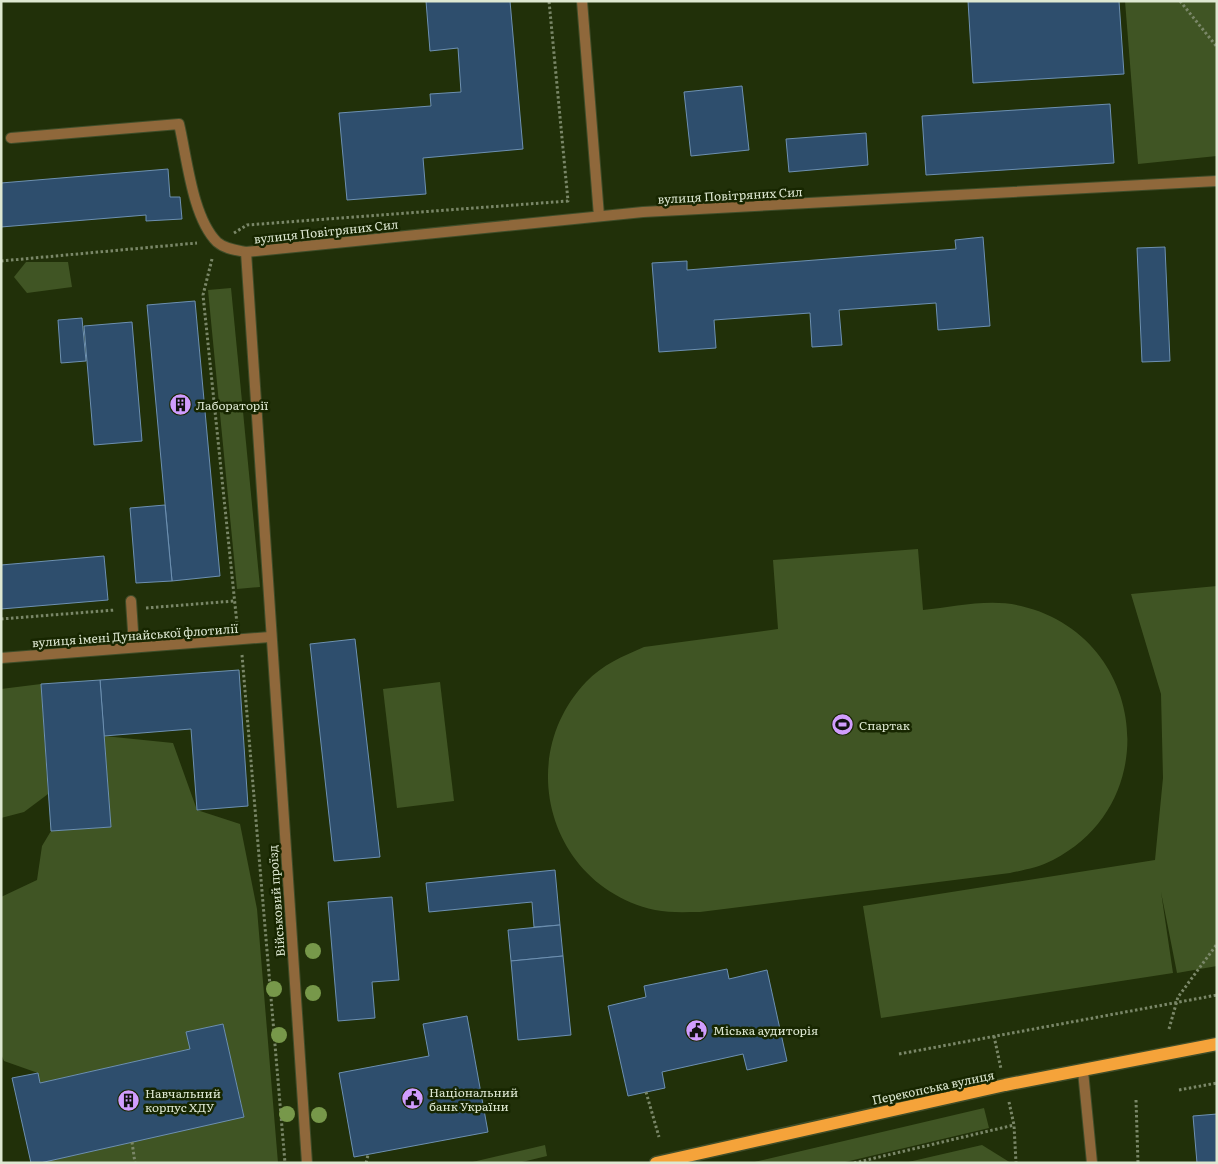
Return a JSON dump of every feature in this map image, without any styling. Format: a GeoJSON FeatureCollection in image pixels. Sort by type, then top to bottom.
{"type":"FeatureCollection","features":[{"type":"Feature","properties":{"kind":"main road","name":"Перекопська вулиця"},"geometry":{"type":"LineString","coordinates":[[656,1163],[1005,1085],[1217,1044]]}},
{"type":"Feature","properties":{"kind":"street"},"geometry":{"type":"LineString","coordinates":[[582,1],[598,216]]}},
{"type":"Feature","properties":{"kind":"street"},"geometry":{"type":"LineString","coordinates":[[11,138],[180,124],[200,215],[217,242],[228,249],[246,252]]}},
{"type":"Feature","properties":{"kind":"street","name":"вулиця Повітряних Сил"},"geometry":{"type":"LineString","coordinates":[[246,252],[598,216],[1217,181]]}},
{"type":"Feature","properties":{"kind":"street","name":"Військовий проїзд"},"geometry":{"type":"LineString","coordinates":[[246,252],[270,637],[307,1163]]}},
{"type":"Feature","properties":{"kind":"street"},"geometry":{"type":"LineString","coordinates":[[130,600],[134,646]]}},
{"type":"Feature","properties":{"kind":"street","name":"вулиця імені Дунайської флотилії"},"geometry":{"type":"LineString","coordinates":[[1,658],[134,646],[270,637]]}},
{"type":"Feature","properties":{"kind":"street"},"geometry":{"type":"LineString","coordinates":[[1083,1071],[1092,1163]]}},
{"type":"Feature","properties":{"kind":"path"},"geometry":{"type":"LineString","coordinates":[[1,261],[217,242],[247,225],[568,201],[549,1]]}},
{"type":"Feature","properties":{"kind":"path"},"geometry":{"type":"LineString","coordinates":[[1180,1],[1217,46]]}},
{"type":"Feature","properties":{"kind":"path"},"geometry":{"type":"LineString","coordinates":[[217,242],[202,295],[234,601],[246,680],[285,1163]]}},
{"type":"Feature","properties":{"kind":"path"},"geometry":{"type":"LineString","coordinates":[[1169,1029],[1177,1002],[1217,944]]}},
{"type":"Feature","properties":{"kind":"path"},"geometry":{"type":"LineString","coordinates":[[899,1054],[1217,995]]}},
{"type":"Feature","properties":{"kind":"path"},"geometry":{"type":"LineString","coordinates":[[1179,1090],[1217,1083]]}},
{"type":"Feature","properties":{"kind":"path"},"geometry":{"type":"LineString","coordinates":[[646,1092],[660,1137]]}},
{"type":"Feature","properties":{"kind":"path"},"geometry":{"type":"LineString","coordinates":[[1136,1100],[1138,1163]]}},
{"type":"Feature","properties":{"kind":"path"},"geometry":{"type":"LineString","coordinates":[[854,1163],[1014,1125],[1016,1163]]}},
{"type":"Feature","properties":{"kind":"path"},"geometry":{"type":"LineString","coordinates":[[132,1142],[135,1163]]}},
{"type":"Feature","properties":{"kind":"path"},"geometry":{"type":"LineString","coordinates":[[366,1163],[368,1155]]}},
{"type":"Feature","properties":{"kind":"green space"},"geometry":{"type":"Polygon","coordinates":[[[1125,1],[1217,1],[1217,156],[1138,164],[1125,1]]]}},
{"type":"Feature","properties":{"kind":"green space"},"geometry":{"type":"Polygon","coordinates":[[[26,262],[68,262],[72,287],[27,293],[14,277],[26,262]]]}},
{"type":"Feature","properties":{"kind":"green space"},"geometry":{"type":"Polygon","coordinates":[[[231,288],[260,587],[237,589],[208,290],[231,288]]]}},
{"type":"Feature","properties":{"kind":"green space","name":"Спартак"},"geometry":{"type":"Polygon","coordinates":[[[918,549],[923,610],[984,603],[1021,606],[1063,623],[1094,650],[1116,684],[1126,722],[1126,761],[1114,799],[1089,833],[1053,860],[1010,873],[700,912],[655,910],[619,897],[590,876],[568,848],[554,816],[548,782],[551,747],[564,713],[592,676],[606,666],[644,647],[778,629],[773,560],[918,549]]]}},
{"type":"Feature","properties":{"kind":"green space"},"geometry":{"type":"Polygon","coordinates":[[[1217,586],[1217,966],[1177,973],[1161,892],[1173,973],[881,1018],[863,906],[1155,860],[1163,778],[1161,694],[1131,594],[1217,586]]]}},
{"type":"Feature","properties":{"kind":"green space"},"geometry":{"type":"Polygon","coordinates":[[[440,682],[454,801],[397,808],[383,689],[440,682]]]}},
{"type":"Feature","properties":{"kind":"green space"},"geometry":{"type":"Polygon","coordinates":[[[41,684],[48,794],[24,812],[1,818],[1,689],[41,684]]]}},
{"type":"Feature","properties":{"kind":"green space"},"geometry":{"type":"Polygon","coordinates":[[[104,736],[173,743],[197,810],[240,824],[257,909],[278,1163],[40,1163],[244,1116],[223,1024],[186,1032],[190,1049],[40,1083],[38,1073],[4,1061],[1,1054],[1,897],[37,880],[42,846],[51,831],[111,827],[104,736]]]}},
{"type":"Feature","properties":{"kind":"green space"},"geometry":{"type":"Polygon","coordinates":[[[984,1108],[989,1128],[841,1163],[750,1163],[984,1108]]]}},
{"type":"Feature","properties":{"kind":"green space"},"geometry":{"type":"Polygon","coordinates":[[[545,1145],[547,1156],[518,1163],[468,1163],[545,1145]]]}},
{"type":"Feature","properties":{"kind":"green space"},"geometry":{"type":"Polygon","coordinates":[[[982,1145],[1011,1163],[904,1163],[982,1145]]]}},
{"type":"Feature","properties":{"kind":"building"},"geometry":{"type":"Polygon","coordinates":[[[426,1],[510,1],[523,149],[423,158],[426,194],[347,200],[339,113],[431,106],[430,94],[461,92],[458,48],[430,51],[426,1]]]}},
{"type":"Feature","properties":{"kind":"building"},"geometry":{"type":"Polygon","coordinates":[[[968,1],[1119,1],[1124,74],[973,83],[968,1]]]}},
{"type":"Feature","properties":{"kind":"building"},"geometry":{"type":"Polygon","coordinates":[[[742,86],[749,150],[691,156],[684,92],[742,86]]]}},
{"type":"Feature","properties":{"kind":"building"},"geometry":{"type":"Polygon","coordinates":[[[1110,104],[1114,163],[926,175],[922,116],[1110,104]]]}},
{"type":"Feature","properties":{"kind":"building"},"geometry":{"type":"Polygon","coordinates":[[[866,133],[868,165],[789,172],[786,139],[866,133]]]}},
{"type":"Feature","properties":{"kind":"building"},"geometry":{"type":"Polygon","coordinates":[[[168,169],[170,197],[180,197],[182,219],[146,221],[146,215],[1,227],[1,183],[168,169]]]}},
{"type":"Feature","properties":{"kind":"building"},"geometry":{"type":"Polygon","coordinates":[[[983,237],[990,326],[938,330],[936,303],[839,310],[842,345],[812,347],[810,313],[714,320],[716,348],[659,352],[652,263],[687,261],[687,270],[956,249],[955,240],[983,237]]]}},
{"type":"Feature","properties":{"kind":"building"},"geometry":{"type":"Polygon","coordinates":[[[1165,247],[1170,361],[1142,362],[1137,248],[1165,247]]]}},
{"type":"Feature","properties":{"kind":"building","name":"Лабораторії"},"geometry":{"type":"Polygon","coordinates":[[[195,301],[220,576],[172,581],[147,305],[195,301]]]}},
{"type":"Feature","properties":{"kind":"building"},"geometry":{"type":"Polygon","coordinates":[[[82,318],[86,361],[61,363],[58,320],[82,318]]]}},
{"type":"Feature","properties":{"kind":"building"},"geometry":{"type":"Polygon","coordinates":[[[132,322],[142,441],[94,445],[84,326],[132,322]]]}},
{"type":"Feature","properties":{"kind":"building"},"geometry":{"type":"Polygon","coordinates":[[[165,505],[172,581],[136,583],[130,508],[165,505]]]}},
{"type":"Feature","properties":{"kind":"building"},"geometry":{"type":"Polygon","coordinates":[[[104,556],[108,600],[1,609],[1,565],[104,556]]]}},
{"type":"Feature","properties":{"kind":"building"},"geometry":{"type":"Polygon","coordinates":[[[355,639],[380,857],[334,861],[310,644],[355,639]]]}},
{"type":"Feature","properties":{"kind":"building"},"geometry":{"type":"Polygon","coordinates":[[[239,670],[248,806],[197,810],[191,729],[104,736],[100,680],[239,670]]]}},
{"type":"Feature","properties":{"kind":"building"},"geometry":{"type":"Polygon","coordinates":[[[100,680],[111,827],[51,831],[41,684],[100,680]]]}},
{"type":"Feature","properties":{"kind":"building"},"geometry":{"type":"Polygon","coordinates":[[[555,870],[560,925],[534,927],[532,902],[429,912],[426,883],[555,870]]]}},
{"type":"Feature","properties":{"kind":"building"},"geometry":{"type":"Polygon","coordinates":[[[392,897],[399,980],[372,982],[375,1018],[338,1021],[328,902],[392,897]]]}},
{"type":"Feature","properties":{"kind":"building"},"geometry":{"type":"Polygon","coordinates":[[[560,925],[563,956],[511,961],[508,930],[560,925]]]}},
{"type":"Feature","properties":{"kind":"building"},"geometry":{"type":"Polygon","coordinates":[[[563,956],[571,1035],[518,1040],[511,961],[563,956]]]}},
{"type":"Feature","properties":{"kind":"building","name":"Міська аудиторія"},"geometry":{"type":"Polygon","coordinates":[[[727,969],[729,979],[767,970],[787,1061],[747,1070],[743,1054],[662,1072],[665,1088],[628,1096],[608,1006],[646,997],[644,986],[727,969]]]}},
{"type":"Feature","properties":{"kind":"building","name":"Національний банк України"},"geometry":{"type":"Polygon","coordinates":[[[467,1016],[488,1132],[354,1157],[339,1073],[429,1056],[423,1024],[467,1016]]]}},
{"type":"Feature","properties":{"kind":"building","name":"Навчальний корпус ХДУ"},"geometry":{"type":"Polygon","coordinates":[[[223,1024],[244,1117],[40,1163],[31,1163],[12,1078],[38,1073],[40,1083],[190,1049],[186,1032],[223,1024]]]}},
{"type":"Feature","properties":{"kind":"building"},"geometry":{"type":"Polygon","coordinates":[[[1217,1114],[1217,1163],[1197,1163],[1193,1116],[1217,1114]]]}},
{"type":"Feature","properties":{"kind":"place","name":"Лабораторії"},"geometry":{"type":"Point","coordinates":[180,405]}},
{"type":"Feature","properties":{"kind":"place","name":"Спартак"},"geometry":{"type":"Point","coordinates":[843,725]}},
{"type":"Feature","properties":{"kind":"place","name":"Міська аудиторія"},"geometry":{"type":"Point","coordinates":[697,1030]}},
{"type":"Feature","properties":{"kind":"place","name":"Національний банк України"},"geometry":{"type":"Point","coordinates":[413,1099]}},
{"type":"Feature","properties":{"kind":"place","name":"Навчальний корпус ХДУ"},"geometry":{"type":"Point","coordinates":[129,1100]}}]}
